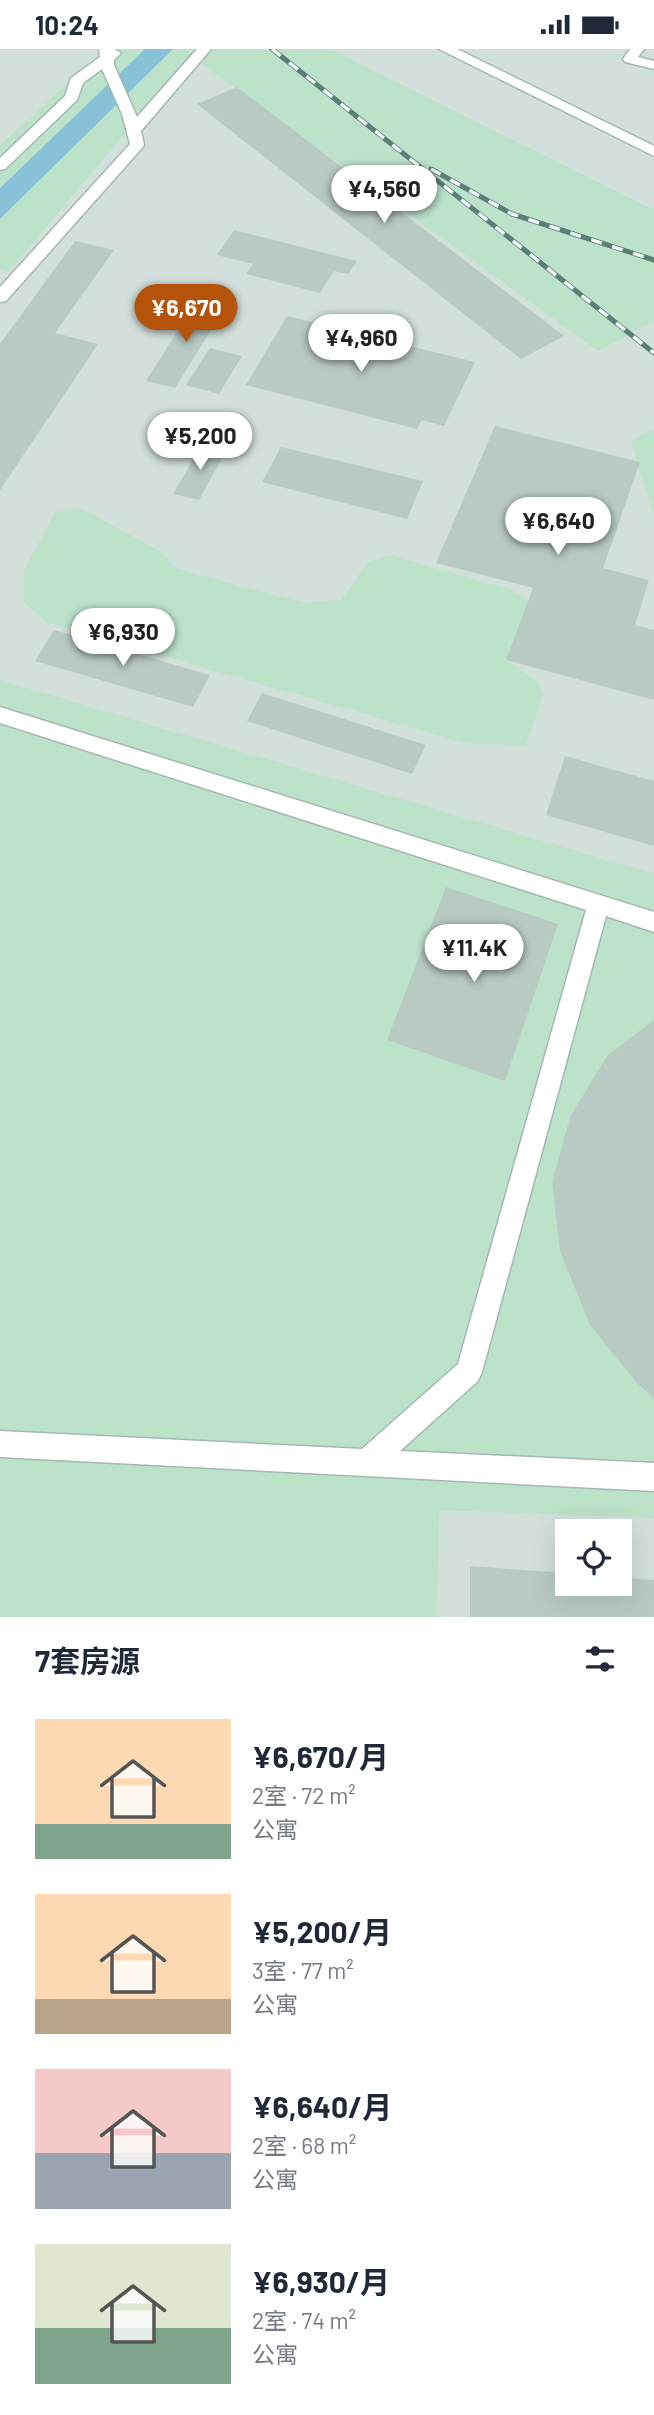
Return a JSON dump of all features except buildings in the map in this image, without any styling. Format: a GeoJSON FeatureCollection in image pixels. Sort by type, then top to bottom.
{"type":"FeatureCollection","features":[{"type":"Feature","properties":{"kind":"street"},"geometry":{"type":"LineString","coordinates":[[0,166],[72,97],[76,81],[119,49]]}},
{"type":"Feature","properties":{"kind":"street"},"geometry":{"type":"LineString","coordinates":[[133,131],[204,49]]}},
{"type":"Feature","properties":{"kind":"street"},"geometry":{"type":"LineString","coordinates":[[446,49],[485,62],[654,152]]}},
{"type":"Feature","properties":{"kind":"street"},"geometry":{"type":"LineString","coordinates":[[637,49],[630,59],[654,65]]}},
{"type":"Feature","properties":{"kind":"street"},"geometry":{"type":"LineString","coordinates":[[0,297],[137,145],[129,114],[107,58]]}},
{"type":"Feature","properties":{"kind":"street"},"geometry":{"type":"LineString","coordinates":[[0,715],[654,922]]}},
{"type":"Feature","properties":{"kind":"street"},"geometry":{"type":"LineString","coordinates":[[366,1463],[469,1372],[599,904]]}},
{"type":"Feature","properties":{"kind":"street"},"geometry":{"type":"LineString","coordinates":[[0,1444],[654,1477]]}},
{"type":"Feature","properties":{"kind":"shaded area"},"geometry":{"type":"Polygon","coordinates":[[[0,49],[106,49],[132,125],[196,49],[654,49],[654,1617],[0,1617],[0,49]]]}},
{"type":"Feature","properties":{"kind":"green space"},"geometry":{"type":"Polygon","coordinates":[[[106,49],[196,49],[8,272],[0,269],[0,145],[106,49]]]}},
{"type":"Feature","properties":{"kind":"green space"},"geometry":{"type":"Polygon","coordinates":[[[204,49],[330,49],[654,210],[654,321],[598,351],[195,59],[204,49]]]}},
{"type":"Feature","properties":{"kind":"green space"},"geometry":{"type":"Polygon","coordinates":[[[654,429],[654,516],[631,441],[654,429]]]}},
{"type":"Feature","properties":{"kind":"green space"},"geometry":{"type":"Polygon","coordinates":[[[83,509],[161,552],[177,569],[305,603],[341,600],[368,562],[389,555],[509,589],[528,602],[506,660],[537,681],[543,695],[526,745],[465,743],[46,622],[24,602],[24,570],[56,511],[83,509]]]}},
{"type":"Feature","properties":{"kind":"green space"},"geometry":{"type":"Polygon","coordinates":[[[0,680],[654,874],[654,1518],[439,1510],[437,1617],[0,1617],[0,680]]]}},
{"type":"Feature","properties":{"kind":"water"},"geometry":{"type":"Polygon","coordinates":[[[145,49],[173,49],[0,219],[0,188],[145,49]]]}},
{"type":"Feature","properties":{"kind":"railway"},"geometry":{"type":"LineString","coordinates":[[272,49],[654,353]]}},
{"type":"Feature","properties":{"kind":"railway"},"geometry":{"type":"LineString","coordinates":[[431,169],[512,214],[654,260]]}}]}
